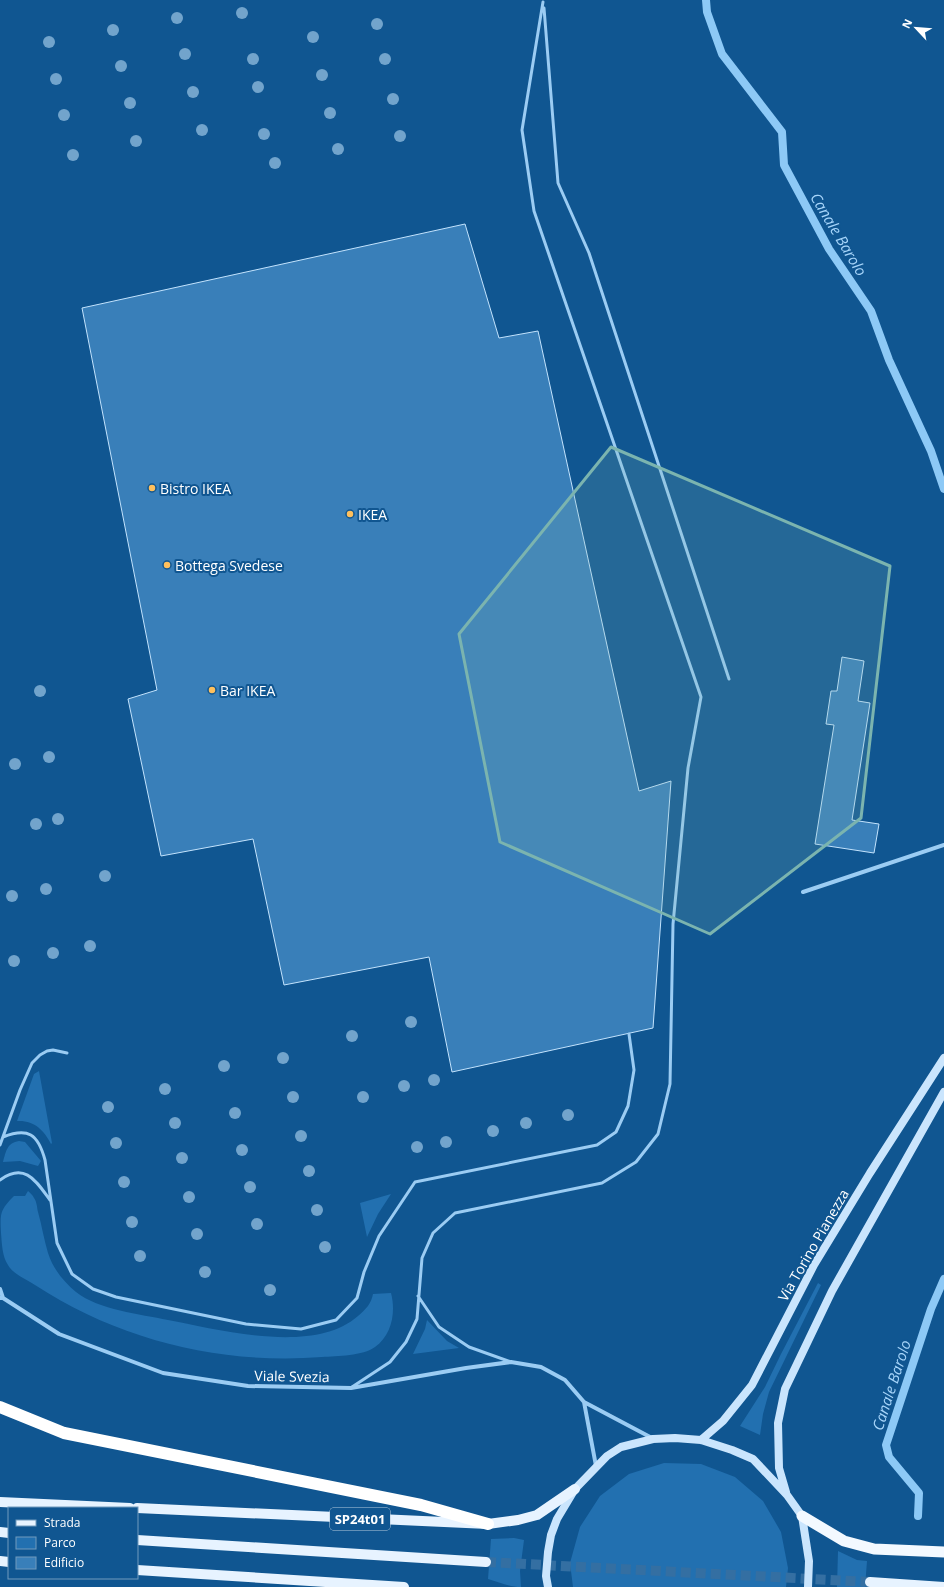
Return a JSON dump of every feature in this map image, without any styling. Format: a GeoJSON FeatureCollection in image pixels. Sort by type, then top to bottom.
{"type":"FeatureCollection","features":[{"type":"Feature","properties":{"kind":"highway"},"geometry":{"type":"LineString","coordinates":[[0,1407],[64,1433],[421,1505],[488,1524]]}},
{"type":"Feature","properties":{"kind":"highway"},"geometry":{"type":"LineString","coordinates":[[802,1516],[844,1541],[866,1547],[944,1552]]}},
{"type":"Feature","properties":{"kind":"main road","name":"Via Torino Pianezza"},"geometry":{"type":"LineString","coordinates":[[701,1440],[723,1421],[752,1385],[814,1265],[870,1173],[944,1058]]}},
{"type":"Feature","properties":{"kind":"main road"},"geometry":{"type":"LineString","coordinates":[[787,1495],[778,1468],[778,1423],[785,1389],[832,1291],[944,1092]]}},
{"type":"Feature","properties":{"kind":"main road"},"geometry":{"type":"LineString","coordinates":[[548,1587],[546,1576],[551,1535],[557,1519],[575,1489],[596,1466],[607,1456],[621,1447],[653,1439],[676,1438],[701,1440],[732,1450],[753,1459],[787,1495],[802,1516],[810,1561],[808,1587]]}},
{"type":"Feature","properties":{"kind":"main road","name":"SP24t01"},"geometry":{"type":"LineString","coordinates":[[138,1508],[488,1524],[518,1520],[537,1515],[575,1489]]}},
{"type":"Feature","properties":{"kind":"main road"},"geometry":{"type":"LineString","coordinates":[[0,1502],[108,1507]]}},
{"type":"Feature","properties":{"kind":"main road"},"geometry":{"type":"LineString","coordinates":[[138,1540],[486,1562]]}},
{"type":"Feature","properties":{"kind":"main road"},"geometry":{"type":"LineString","coordinates":[[138,1570],[404,1587]]}},
{"type":"Feature","properties":{"kind":"main road"},"geometry":{"type":"LineString","coordinates":[[870,1582],[944,1587]]}},
{"type":"Feature","properties":{"kind":"street"},"geometry":{"type":"LineString","coordinates":[[803,892],[944,845]]}},
{"type":"Feature","properties":{"kind":"street","name":"Viale Svezia"},"geometry":{"type":"LineString","coordinates":[[0,1289],[2,1298],[59,1334],[163,1373],[248,1386],[351,1388],[466,1368],[511,1362],[541,1367],[565,1380],[584,1402],[653,1439]]}},
{"type":"Feature","properties":{"kind":"street"},"geometry":{"type":"LineString","coordinates":[[584,1402],[596,1466]]}},
{"type":"Feature","properties":{"kind":"lane"},"geometry":{"type":"LineString","coordinates":[[543,1],[558,183],[589,253],[729,679]]}},
{"type":"Feature","properties":{"kind":"lane"},"geometry":{"type":"LineString","coordinates":[[351,1388],[390,1362],[406,1342],[417,1319],[422,1258],[433,1233],[456,1213],[602,1183],[636,1162],[658,1134],[670,1084],[673,924],[688,768],[702,697],[534,211],[522,130],[543,1]]}},
{"type":"Feature","properties":{"kind":"lane"},"geometry":{"type":"LineString","coordinates":[[3,1137],[21,1132],[31,1135],[42,1148],[57,1243],[72,1274],[93,1289],[116,1297],[246,1324],[301,1329],[336,1320],[356,1298],[364,1272],[379,1236],[415,1182],[597,1145],[616,1132],[628,1106],[634,1070],[629,1034]]}},
{"type":"Feature","properties":{"kind":"lane"},"geometry":{"type":"LineString","coordinates":[[0,1145],[20,1090],[32,1063],[40,1055],[47,1051],[53,1050],[67,1053]]}},
{"type":"Feature","properties":{"kind":"lane"},"geometry":{"type":"LineString","coordinates":[[0,1180],[15,1173],[26,1174],[34,1179],[50,1200]]}},
{"type":"Feature","properties":{"kind":"lane"},"geometry":{"type":"LineString","coordinates":[[418,1296],[439,1327],[469,1347],[511,1362]]}},
{"type":"Feature","properties":{"kind":"highlighted area"},"geometry":{"type":"Polygon","coordinates":[[[611,447],[890,566],[861,818],[710,934],[500,842],[459,634],[611,447]]]}},
{"type":"Feature","properties":{"kind":"green space"},"geometry":{"type":"Polygon","coordinates":[[[39,1071],[51,1144],[42,1130],[38,1127],[28,1122],[17,1121],[34,1074],[39,1071]]]}},
{"type":"Feature","properties":{"kind":"green space"},"geometry":{"type":"Polygon","coordinates":[[[19,1141],[25,1142],[41,1161],[38,1166],[20,1161],[3,1162],[9,1146],[19,1141]]]}},
{"type":"Feature","properties":{"kind":"green space"},"geometry":{"type":"Polygon","coordinates":[[[28,1191],[36,1201],[45,1243],[50,1259],[56,1270],[67,1284],[76,1292],[96,1303],[120,1310],[213,1329],[266,1336],[292,1337],[317,1334],[339,1328],[363,1311],[369,1304],[373,1294],[391,1293],[393,1315],[389,1330],[381,1342],[375,1347],[357,1354],[284,1358],[246,1357],[172,1345],[101,1321],[67,1304],[20,1276],[10,1268],[6,1261],[3,1250],[1,1226],[2,1212],[14,1196],[25,1196],[28,1191]]]}},
{"type":"Feature","properties":{"kind":"green space"},"geometry":{"type":"Polygon","coordinates":[[[391,1194],[378,1214],[367,1237],[360,1203],[391,1194]]]}},
{"type":"Feature","properties":{"kind":"green space"},"geometry":{"type":"Polygon","coordinates":[[[818,1283],[821,1285],[769,1392],[763,1414],[760,1435],[740,1426],[765,1387],[818,1283]]]}},
{"type":"Feature","properties":{"kind":"green space"},"geometry":{"type":"Polygon","coordinates":[[[427,1320],[447,1341],[459,1348],[413,1354],[425,1329],[427,1320]]]}},
{"type":"Feature","properties":{"kind":"green space"},"geometry":{"type":"Polygon","coordinates":[[[664,1463],[701,1464],[735,1477],[763,1501],[781,1532],[788,1568],[786,1587],[573,1587],[570,1563],[580,1527],[600,1496],[629,1474],[664,1463]]]}},
{"type":"Feature","properties":{"kind":"green space"},"geometry":{"type":"Polygon","coordinates":[[[514,1538],[524,1540],[520,1571],[521,1587],[488,1579],[491,1539],[514,1538]]]}},
{"type":"Feature","properties":{"kind":"green space"},"geometry":{"type":"Polygon","coordinates":[[[838,1551],[857,1560],[867,1561],[865,1587],[837,1587],[838,1551]]]}},
{"type":"Feature","properties":{"kind":"building","name":"IKEA"},"geometry":{"type":"Polygon","coordinates":[[[465,224],[499,338],[538,331],[639,791],[671,781],[653,1028],[452,1072],[429,957],[284,985],[253,839],[161,856],[128,699],[157,690],[82,308],[465,224]]]}},
{"type":"Feature","properties":{"kind":"building"},"geometry":{"type":"Polygon","coordinates":[[[842,657],[864,661],[858,701],[870,703],[852,820],[879,824],[874,853],[815,844],[834,725],[826,724],[831,691],[837,691],[842,657]]]}},
{"type":"Feature","properties":{"kind":"waterway","name":"Canale Barolo"},"geometry":{"type":"LineString","coordinates":[[706,0],[707,12],[722,54],[782,132],[784,165],[829,249],[871,311],[889,360],[931,451],[944,489]]}},
{"type":"Feature","properties":{"kind":"waterway","name":"Canale Barolo"},"geometry":{"type":"LineString","coordinates":[[918,1516],[919,1493],[889,1457],[886,1445],[931,1309],[944,1279]]}},
{"type":"Feature","properties":{"kind":"tunnel"},"geometry":{"type":"LineString","coordinates":[[486,1562],[870,1582]]}},
{"type":"Feature","properties":{"kind":"place","name":"Bistro IKEA"},"geometry":{"type":"Point","coordinates":[152,488]}},
{"type":"Feature","properties":{"kind":"place","name":"IKEA"},"geometry":{"type":"Point","coordinates":[350,514]}},
{"type":"Feature","properties":{"kind":"place","name":"Bottega Svedese"},"geometry":{"type":"Point","coordinates":[167,565]}},
{"type":"Feature","properties":{"kind":"place","name":"Bar IKEA"},"geometry":{"type":"Point","coordinates":[212,690]}}]}
